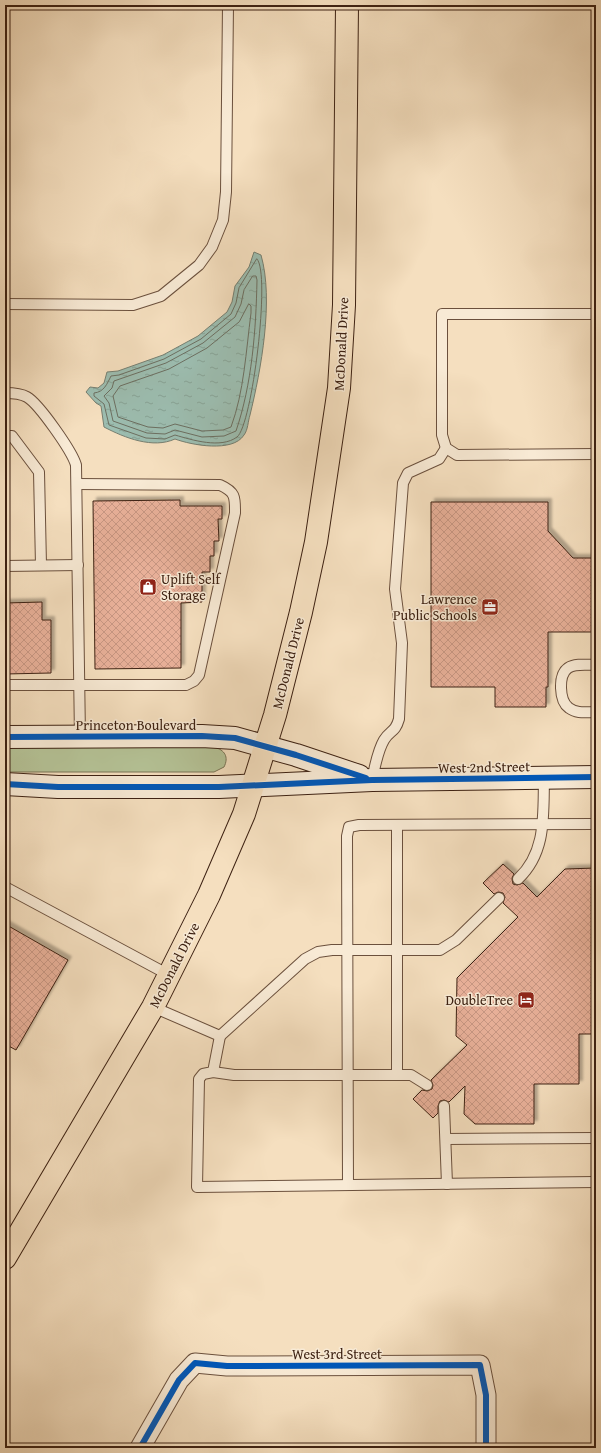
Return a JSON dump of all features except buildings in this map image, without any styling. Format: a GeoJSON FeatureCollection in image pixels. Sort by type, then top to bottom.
{"type":"FeatureCollection","features":[{"type":"Feature","properties":{"kind":"highway","name":"McDonald Drive"},"geometry":{"type":"LineString","coordinates":[[5,1258],[153,1007],[209,895],[244,814],[265,746],[302,612],[316,542],[339,388],[344,298],[347,5]]}},
{"type":"Feature","properties":{"kind":"street","name":"Princeton Boulevard"},"geometry":{"type":"LineString","coordinates":[[5,737],[235,738],[265,746]]}},
{"type":"Feature","properties":{"kind":"street","name":"West 2nd Street"},"geometry":{"type":"LineString","coordinates":[[265,746],[372,780]]}},
{"type":"Feature","properties":{"kind":"street","name":"West 2nd Street"},"geometry":{"type":"LineString","coordinates":[[253,786],[372,780],[596,777]]}},
{"type":"Feature","properties":{"kind":"street"},"geometry":{"type":"LineString","coordinates":[[5,784],[58,788],[253,786]]}},
{"type":"Feature","properties":{"kind":"street","name":"West 3rd Street"},"geometry":{"type":"LineString","coordinates":[[140,1448],[179,1380],[194,1363],[227,1366],[480,1366],[486,1395],[486,1448]]}},
{"type":"Feature","properties":{"kind":"lane"},"geometry":{"type":"LineString","coordinates":[[5,304],[133,305],[161,296],[200,265],[212,247],[223,220],[226,192],[228,5]]}},
{"type":"Feature","properties":{"kind":"lane"},"geometry":{"type":"LineString","coordinates":[[596,314],[442,314],[442,435],[446,448],[457,455],[596,454]]}},
{"type":"Feature","properties":{"kind":"lane"},"geometry":{"type":"LineString","coordinates":[[5,394],[22,395],[33,402],[73,456],[76,465],[80,737]]}},
{"type":"Feature","properties":{"kind":"lane"},"geometry":{"type":"LineString","coordinates":[[5,436],[12,436],[39,472],[41,566]]}},
{"type":"Feature","properties":{"kind":"lane"},"geometry":{"type":"LineString","coordinates":[[372,780],[378,753],[384,739],[396,728],[399,720],[402,643],[396,589],[403,483],[408,473],[439,459],[446,448]]}},
{"type":"Feature","properties":{"kind":"lane"},"geometry":{"type":"LineString","coordinates":[[5,685],[186,685],[194,681],[199,674],[235,513],[234,495],[229,489],[220,485],[77,484]]}},
{"type":"Feature","properties":{"kind":"lane"},"geometry":{"type":"LineString","coordinates":[[5,566],[78,565]]}},
{"type":"Feature","properties":{"kind":"lane"},"geometry":{"type":"LineString","coordinates":[[596,665],[577,665],[568,668],[562,676],[562,697],[567,707],[577,712],[596,712]]}},
{"type":"Feature","properties":{"kind":"lane"},"geometry":{"type":"LineString","coordinates":[[518,879],[525,873],[538,852],[543,824],[544,778]]}},
{"type":"Feature","properties":{"kind":"lane"},"geometry":{"type":"LineString","coordinates":[[348,1185],[347,836],[349,827],[359,825],[596,824]]}},
{"type":"Feature","properties":{"kind":"lane"},"geometry":{"type":"LineString","coordinates":[[397,825],[397,1075]]}},
{"type":"Feature","properties":{"kind":"lane"},"geometry":{"type":"LineString","coordinates":[[5,887],[169,975]]}},
{"type":"Feature","properties":{"kind":"lane"},"geometry":{"type":"LineString","coordinates":[[213,1072],[220,1036],[304,959],[318,952],[347,950],[440,950],[456,940],[499,898]]}},
{"type":"Feature","properties":{"kind":"lane"},"geometry":{"type":"LineString","coordinates":[[153,1007],[220,1036]]}},
{"type":"Feature","properties":{"kind":"lane"},"geometry":{"type":"LineString","coordinates":[[427,1085],[411,1075],[234,1075],[213,1072],[203,1074],[199,1079],[197,1187],[596,1182]]}},
{"type":"Feature","properties":{"kind":"lane"},"geometry":{"type":"LineString","coordinates":[[444,1106],[447,1184]]}},
{"type":"Feature","properties":{"kind":"lane"},"geometry":{"type":"LineString","coordinates":[[446,1139],[596,1138]]}},
{"type":"Feature","properties":{"kind":"green space"},"geometry":{"type":"Polygon","coordinates":[[[5,747],[214,747],[218,748],[225,754],[226,760],[224,767],[214,772],[5,772],[5,747]]]}},
{"type":"Feature","properties":{"kind":"water"},"geometry":{"type":"Polygon","coordinates":[[[254,252],[261,255],[265,273],[266,314],[262,356],[258,377],[247,428],[239,441],[222,446],[201,445],[175,439],[158,443],[148,442],[139,441],[121,435],[104,427],[101,406],[96,403],[86,392],[90,387],[98,388],[104,383],[107,372],[118,371],[163,355],[198,336],[227,312],[232,302],[235,286],[249,267],[254,252]]]}},
{"type":"Feature","properties":{"kind":"cycle path"},"geometry":{"type":"LineString","coordinates":[[5,737],[202,736],[235,738],[296,755],[366,778]]}},
{"type":"Feature","properties":{"kind":"cycle path"},"geometry":{"type":"LineString","coordinates":[[5,784],[58,787],[219,787],[372,780],[596,777]]}},
{"type":"Feature","properties":{"kind":"cycle path"},"geometry":{"type":"LineString","coordinates":[[140,1448],[179,1380],[195,1363],[227,1366],[480,1365],[486,1395],[486,1448]]}},
{"type":"Feature","properties":{"kind":"place","name":"Uplift Self Storage"},"geometry":{"type":"Point","coordinates":[148,587]}},
{"type":"Feature","properties":{"kind":"place","name":"Lawrence Public Schools"},"geometry":{"type":"Point","coordinates":[490,607]}},
{"type":"Feature","properties":{"kind":"place","name":"DoubleTree"},"geometry":{"type":"Point","coordinates":[526,1000]}}]}
